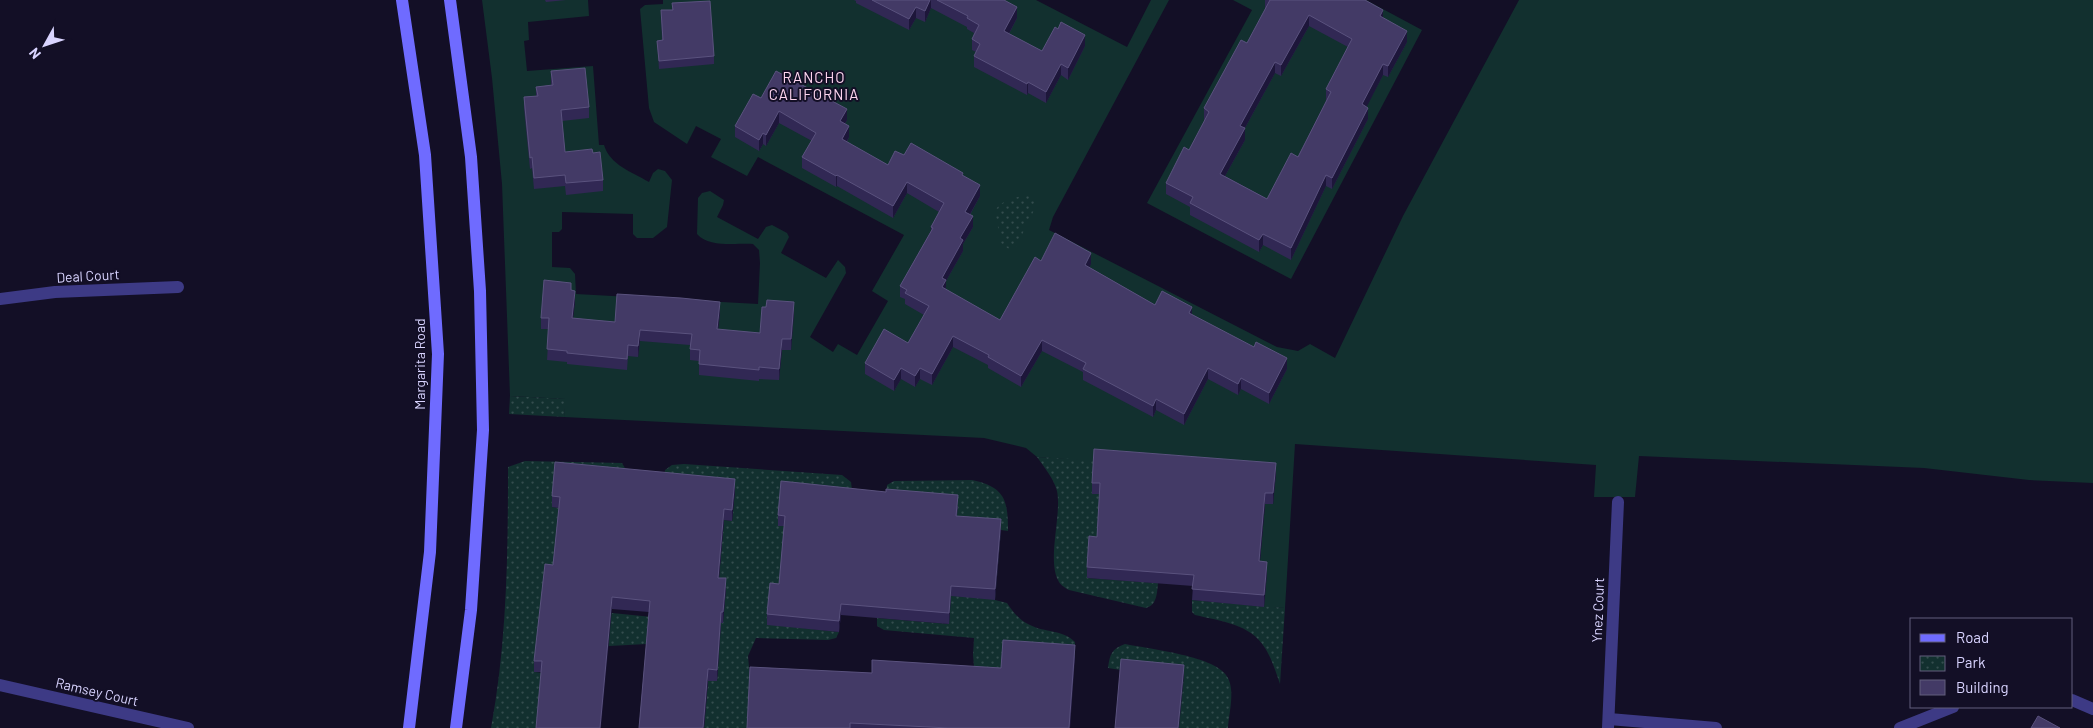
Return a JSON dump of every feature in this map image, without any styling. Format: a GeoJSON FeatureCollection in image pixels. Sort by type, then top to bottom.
{"type":"FeatureCollection","features":[{"type":"Feature","properties":{"kind":"main road","name":"Margarita Road"},"geometry":{"type":"LineString","coordinates":[[402,0],[425,154],[438,354],[430,552],[409,728]]}},
{"type":"Feature","properties":{"kind":"main road"},"geometry":{"type":"LineString","coordinates":[[450,0],[471,157],[480,291],[483,430],[471,610],[456,728]]}},
{"type":"Feature","properties":{"kind":"street","name":"Deal Court"},"geometry":{"type":"LineString","coordinates":[[0,299],[55,292],[178,287]]}},
{"type":"Feature","properties":{"kind":"street","name":"Ynez Court"},"geometry":{"type":"LineString","coordinates":[[1618,502],[1608,723],[1716,728]]}},
{"type":"Feature","properties":{"kind":"street","name":"Ramsey Court"},"geometry":{"type":"LineString","coordinates":[[0,685],[188,728]]}},
{"type":"Feature","properties":{"kind":"street"},"geometry":{"type":"LineString","coordinates":[[2073,700],[2093,709]]}},
{"type":"Feature","properties":{"kind":"street"},"geometry":{"type":"LineString","coordinates":[[1900,728],[1950,708]]}},
{"type":"Feature","properties":{"kind":"green space"},"geometry":{"type":"Polygon","coordinates":[[[482,0],[588,0],[589,16],[528,22],[529,40],[524,41],[527,71],[593,66],[599,145],[604,145],[616,163],[649,182],[653,173],[658,169],[665,171],[672,180],[667,227],[653,238],[637,238],[633,234],[633,214],[562,212],[562,229],[559,232],[552,232],[552,267],[570,268],[575,274],[576,294],[758,304],[759,250],[753,244],[716,243],[708,241],[697,234],[698,198],[702,193],[710,191],[724,200],[717,217],[758,239],[766,227],[772,225],[787,233],[789,237],[781,253],[826,278],[838,260],[845,267],[846,273],[810,337],[833,352],[838,344],[857,355],[888,301],[872,291],[904,235],[758,157],[747,176],[711,157],[721,139],[696,126],[687,144],[654,122],[649,108],[640,9],[645,5],[663,4],[663,0],[1036,0],[1127,47],[1151,0],[1169,0],[1053,217],[1049,230],[1277,347],[1298,351],[1310,344],[1335,358],[1403,216],[1519,0],[2093,0],[2093,483],[2029,480],[1924,468],[1639,456],[1635,497],[1594,497],[1596,465],[1295,444],[1285,608],[1264,607],[1259,572],[1265,504],[1273,504],[1275,474],[1037,457],[1026,448],[984,438],[564,417],[565,399],[510,396],[502,184],[492,78],[482,0]]]}},
{"type":"Feature","properties":{"kind":"green space"},"geometry":{"type":"Polygon","coordinates":[[[1233,0],[1366,0],[1422,30],[1291,279],[1147,203],[1252,10],[1233,0]]]}},
{"type":"Feature","properties":{"kind":"green space"},"geometry":{"type":"Polygon","coordinates":[[[1031,195],[1037,204],[1015,249],[1010,250],[1001,243],[995,211],[1005,201],[1031,195]]]}},
{"type":"Feature","properties":{"kind":"green space"},"geometry":{"type":"Polygon","coordinates":[[[510,396],[566,399],[564,417],[509,414],[510,396]]]}},
{"type":"Feature","properties":{"kind":"green space"},"geometry":{"type":"Polygon","coordinates":[[[1037,457],[1094,460],[1092,494],[1100,494],[1097,548],[1087,578],[1158,583],[1156,598],[1150,606],[1146,608],[1069,590],[1062,586],[1055,571],[1054,560],[1058,512],[1057,491],[1037,457]]]}},
{"type":"Feature","properties":{"kind":"green space"},"geometry":{"type":"Polygon","coordinates":[[[525,461],[622,463],[626,470],[552,507],[560,508],[553,576],[542,606],[652,617],[718,589],[724,520],[732,521],[735,490],[663,484],[665,470],[672,465],[684,464],[842,475],[851,482],[852,490],[785,526],[779,595],[767,624],[839,632],[836,638],[828,640],[756,638],[748,656],[750,678],[748,728],[704,728],[708,681],[717,681],[719,651],[647,644],[609,646],[535,672],[542,673],[537,728],[491,728],[506,598],[508,467],[525,461]]]}},
{"type":"Feature","properties":{"kind":"green space"},"geometry":{"type":"Polygon","coordinates":[[[972,480],[983,483],[998,491],[1007,511],[1008,531],[1001,530],[995,600],[1007,603],[1017,616],[1026,623],[1065,635],[1075,642],[1075,656],[1003,652],[1000,685],[975,678],[974,638],[884,630],[877,626],[877,618],[949,624],[886,500],[887,485],[894,481],[972,480]]]}},
{"type":"Feature","properties":{"kind":"green space"},"geometry":{"type":"Polygon","coordinates":[[[1192,600],[1285,608],[1280,684],[1270,657],[1259,640],[1252,634],[1234,625],[1195,615],[1192,612],[1192,600]]]}},
{"type":"Feature","properties":{"kind":"green space"},"geometry":{"type":"Polygon","coordinates":[[[1125,644],[1166,651],[1197,659],[1222,670],[1228,678],[1231,690],[1228,728],[1179,728],[1121,670],[1108,668],[1112,653],[1125,644]]]}},
{"type":"Feature","properties":{"kind":"building"},"geometry":{"type":"Polygon","coordinates":[[[872,0],[930,0],[925,11],[916,7],[909,19],[872,0]]]}},
{"type":"Feature","properties":{"kind":"building"},"geometry":{"type":"Polygon","coordinates":[[[937,0],[1004,0],[1017,7],[1004,31],[1042,51],[1055,27],[1058,29],[1061,22],[1085,35],[1068,68],[1061,64],[1046,92],[974,56],[980,44],[972,39],[979,25],[967,18],[968,16],[937,0]]]}},
{"type":"Feature","properties":{"kind":"building"},"geometry":{"type":"Polygon","coordinates":[[[1270,0],[1365,0],[1383,10],[1380,16],[1407,31],[1388,66],[1383,64],[1362,104],[1368,108],[1332,178],[1326,175],[1291,248],[1263,234],[1259,240],[1190,203],[1193,197],[1166,183],[1184,147],[1189,150],[1209,112],[1204,108],[1241,40],[1247,43],[1270,0]],[[1309,15],[1281,65],[1275,62],[1240,126],[1245,128],[1220,174],[1267,199],[1291,153],[1298,157],[1331,92],[1326,89],[1352,39],[1309,15]]]}},
{"type":"Feature","properties":{"kind":"building"},"geometry":{"type":"Polygon","coordinates":[[[710,1],[714,56],[659,61],[657,41],[663,40],[661,10],[673,10],[672,3],[710,1]]]}},
{"type":"Feature","properties":{"kind":"building"},"geometry":{"type":"Polygon","coordinates":[[[585,68],[589,107],[561,110],[565,152],[592,149],[593,153],[600,152],[603,180],[566,183],[565,175],[534,178],[532,157],[530,158],[524,97],[538,96],[536,87],[553,85],[551,71],[585,68]]]}},
{"type":"Feature","properties":{"kind":"building"},"geometry":{"type":"Polygon","coordinates":[[[776,71],[847,109],[840,121],[849,126],[842,139],[888,165],[895,151],[904,155],[911,143],[980,185],[965,212],[973,216],[960,238],[963,240],[942,278],[946,280],[942,287],[1000,320],[1035,257],[1041,261],[1055,233],[1091,253],[1085,265],[1155,305],[1162,291],[1192,307],[1189,313],[1254,347],[1256,342],[1287,358],[1269,393],[1241,378],[1238,384],[1208,368],[1184,414],[1156,399],[1153,406],[1083,369],[1086,363],[1042,340],[1021,376],[988,357],[989,355],[953,336],[932,374],[920,368],[915,376],[901,368],[894,380],[865,363],[884,329],[908,343],[929,306],[905,293],[907,290],[900,286],[933,228],[931,227],[944,203],[907,182],[893,206],[836,176],[802,157],[816,133],[779,111],[766,135],[763,133],[759,140],[735,126],[753,94],[761,98],[776,71]]]}},
{"type":"Feature","properties":{"kind":"building"},"geometry":{"type":"Polygon","coordinates":[[[544,280],[571,283],[571,290],[575,291],[572,318],[615,322],[617,294],[720,302],[717,329],[760,333],[762,307],[766,307],[767,300],[794,302],[791,339],[782,339],[779,369],[759,367],[759,370],[699,364],[700,350],[690,349],[692,334],[640,330],[638,346],[628,345],[627,359],[547,349],[549,318],[541,318],[544,280]]]}},
{"type":"Feature","properties":{"kind":"building"},"geometry":{"type":"Polygon","coordinates":[[[1094,449],[1276,463],[1273,493],[1265,493],[1259,561],[1267,562],[1264,595],[1192,589],[1194,575],[1087,567],[1089,536],[1097,537],[1100,483],[1092,483],[1094,449]]]}},
{"type":"Feature","properties":{"kind":"building"},"geometry":{"type":"Polygon","coordinates":[[[555,462],[735,479],[732,510],[724,509],[718,578],[726,578],[723,612],[721,612],[717,670],[708,669],[703,728],[639,728],[650,601],[612,597],[600,728],[536,728],[542,661],[534,661],[545,564],[553,565],[560,497],[552,496],[555,462]]]}},
{"type":"Feature","properties":{"kind":"building"},"geometry":{"type":"Polygon","coordinates":[[[781,481],[886,492],[886,489],[958,495],[956,516],[1001,519],[995,589],[951,586],[949,613],[841,604],[839,621],[767,614],[770,583],[779,584],[785,516],[778,515],[781,481]]]}},
{"type":"Feature","properties":{"kind":"building"},"geometry":{"type":"Polygon","coordinates":[[[1003,640],[1075,645],[1069,728],[949,728],[850,723],[850,728],[747,728],[750,667],[872,673],[872,660],[1001,668],[1003,640]]]}},
{"type":"Feature","properties":{"kind":"building"},"geometry":{"type":"Polygon","coordinates":[[[1121,659],[1184,665],[1178,728],[1115,728],[1121,659]]]}},
{"type":"Feature","properties":{"kind":"building"},"geometry":{"type":"Polygon","coordinates":[[[2038,716],[2060,728],[2031,728],[2038,716]]]}},
{"type":"Feature","properties":{"kind":"district","name":"RANCHO CALIFORNIA"},"geometry":{"type":"Point","coordinates":[814,86]}}]}
